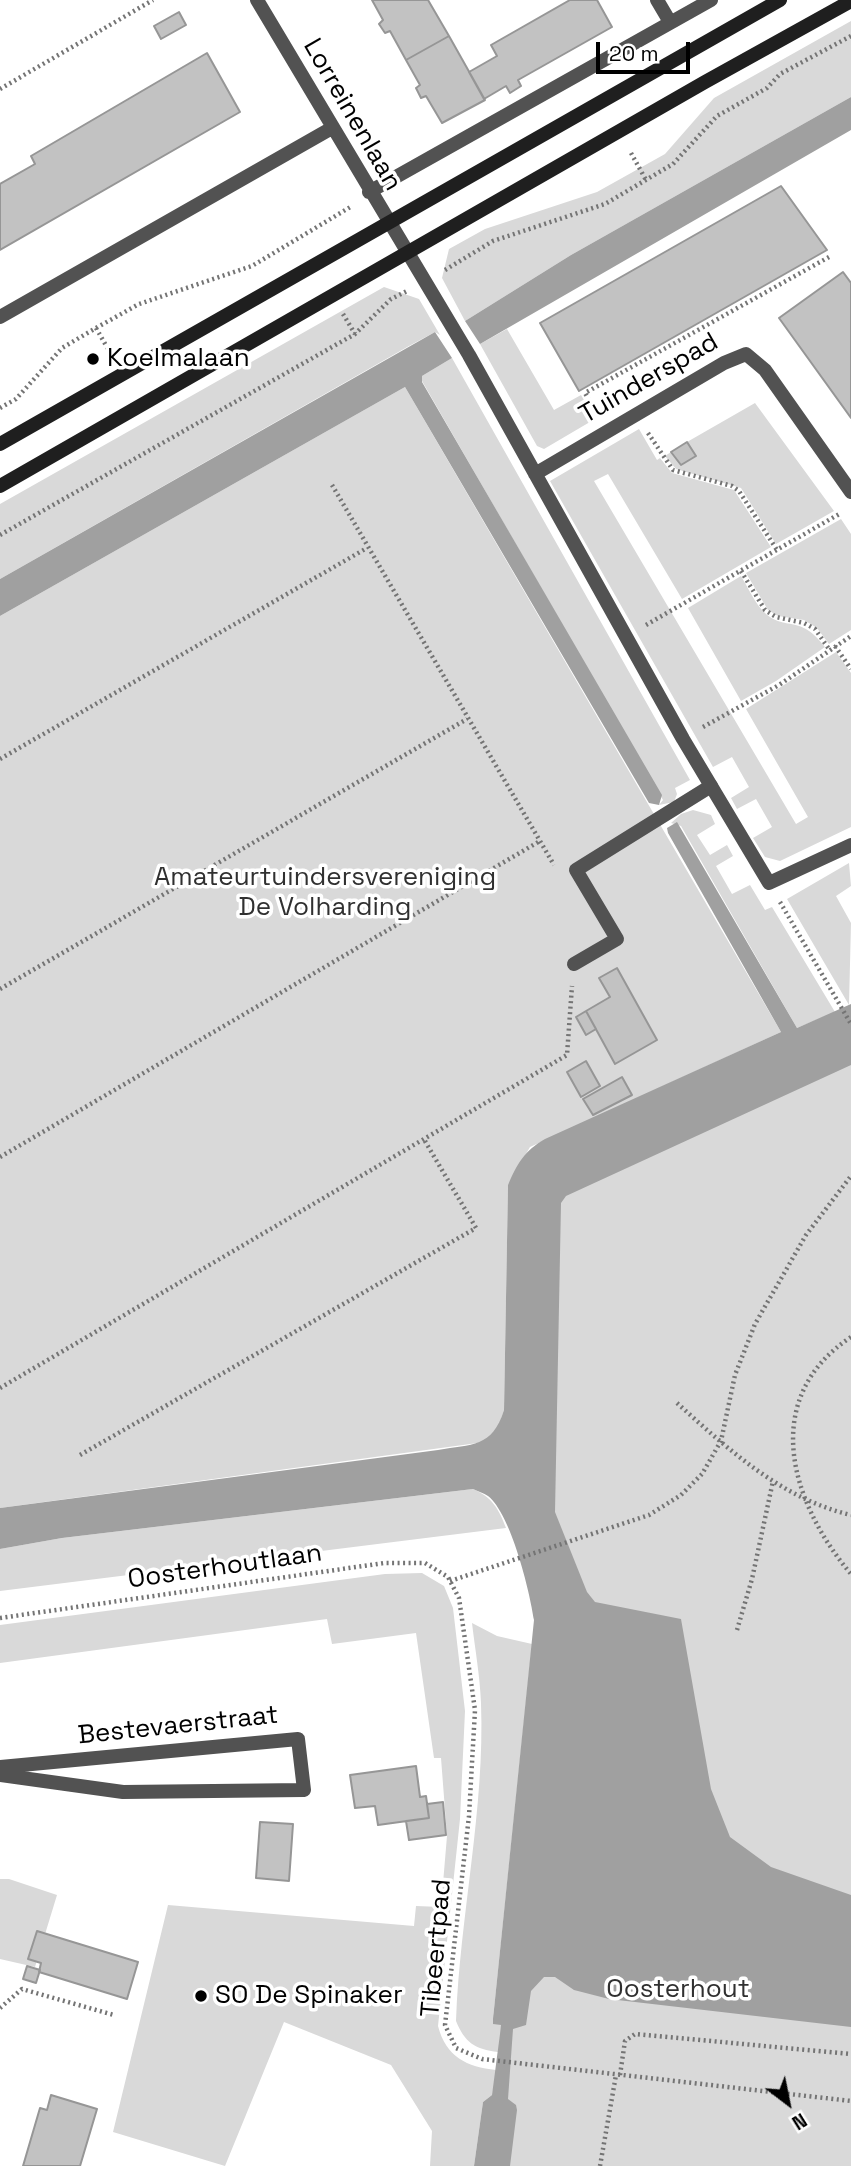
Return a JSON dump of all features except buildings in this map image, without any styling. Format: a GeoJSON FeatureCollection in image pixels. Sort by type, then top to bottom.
{"type":"FeatureCollection","features":[{"type":"Feature","properties":{"kind":"street","name":"Lorreinenlaan"},"geometry":{"type":"LineString","coordinates":[[257,0],[407,254]]}},
{"type":"Feature","properties":{"kind":"street"},"geometry":{"type":"LineString","coordinates":[[657,0],[670,22]]}},
{"type":"Feature","properties":{"kind":"street"},"geometry":{"type":"LineString","coordinates":[[369,192],[711,0]]}},
{"type":"Feature","properties":{"kind":"street"},"geometry":{"type":"LineString","coordinates":[[0,444],[780,0]]}},
{"type":"Feature","properties":{"kind":"street"},"geometry":{"type":"LineString","coordinates":[[0,486],[851,1]]}},
{"type":"Feature","properties":{"kind":"street"},"geometry":{"type":"LineString","coordinates":[[0,317],[332,128]]}},
{"type":"Feature","properties":{"kind":"street"},"geometry":{"type":"LineString","coordinates":[[407,254],[468,355],[683,739],[769,883],[851,845]]}},
{"type":"Feature","properties":{"kind":"street","name":"Tuinderspad"},"geometry":{"type":"LineString","coordinates":[[535,474],[736,356],[753,356],[851,492]]}},
{"type":"Feature","properties":{"kind":"street"},"geometry":{"type":"LineString","coordinates":[[574,964],[617,939],[576,870],[712,786]]}},
{"type":"Feature","properties":{"kind":"street","name":"Bestevaerstraat"},"geometry":{"type":"LineString","coordinates":[[0,1768],[298,1739],[304,1790],[124,1792],[0,1775]]}},
{"type":"Feature","properties":{"kind":"path"},"geometry":{"type":"LineString","coordinates":[[0,89],[153,0]]}},
{"type":"Feature","properties":{"kind":"path"},"geometry":{"type":"LineString","coordinates":[[631,153],[646,180]]}},
{"type":"Feature","properties":{"kind":"path"},"geometry":{"type":"LineString","coordinates":[[0,408],[16,399],[62,348],[96,328],[139,304],[252,266],[343,213],[369,192]]}},
{"type":"Feature","properties":{"kind":"path"},"geometry":{"type":"LineString","coordinates":[[607,432],[585,394],[829,257]]}},
{"type":"Feature","properties":{"kind":"path"},"geometry":{"type":"LineString","coordinates":[[96,328],[111,354]]}},
{"type":"Feature","properties":{"kind":"path"},"geometry":{"type":"LineString","coordinates":[[638,414],[673,470],[732,486],[739,491],[777,550]]}},
{"type":"Feature","properties":{"kind":"path"},"geometry":{"type":"LineString","coordinates":[[332,485],[558,872],[576,870]]}},
{"type":"Feature","properties":{"kind":"path"},"geometry":{"type":"LineString","coordinates":[[625,637],[844,511]]}},
{"type":"Feature","properties":{"kind":"path"},"geometry":{"type":"LineString","coordinates":[[0,759],[367,548]]}},
{"type":"Feature","properties":{"kind":"path"},"geometry":{"type":"LineString","coordinates":[[740,570],[765,610],[776,617],[804,623],[815,629],[829,649]]}},
{"type":"Feature","properties":{"kind":"path"},"geometry":{"type":"LineString","coordinates":[[683,739],[779,685],[851,636]]}},
{"type":"Feature","properties":{"kind":"path"},"geometry":{"type":"LineString","coordinates":[[835,646],[851,669]]}},
{"type":"Feature","properties":{"kind":"path"},"geometry":{"type":"LineString","coordinates":[[0,989],[467,719]]}},
{"type":"Feature","properties":{"kind":"path"},"geometry":{"type":"LineString","coordinates":[[0,1157],[540,841]]}},
{"type":"Feature","properties":{"kind":"path"},"geometry":{"type":"LineString","coordinates":[[769,883],[851,1024]]}},
{"type":"Feature","properties":{"kind":"path"},"geometry":{"type":"LineString","coordinates":[[0,1388],[425,1141],[567,1055],[574,964]]}},
{"type":"Feature","properties":{"kind":"path"},"geometry":{"type":"LineString","coordinates":[[80,1455],[476,1228],[425,1141]]}},
{"type":"Feature","properties":{"kind":"path"},"geometry":{"type":"LineString","coordinates":[[450,1580],[649,1515],[681,1495],[702,1474],[721,1441],[734,1375],[755,1324],[806,1235],[851,1176]]}},
{"type":"Feature","properties":{"kind":"path"},"geometry":{"type":"LineString","coordinates":[[851,1337],[817,1365],[804,1386],[793,1423],[793,1462],[806,1501],[828,1542],[851,1574]]}},
{"type":"Feature","properties":{"kind":"path"},"geometry":{"type":"LineString","coordinates":[[677,1403],[773,1481],[806,1501],[851,1515]]}},
{"type":"Feature","properties":{"kind":"path"},"geometry":{"type":"LineString","coordinates":[[737,1630],[752,1579],[773,1481]]}},
{"type":"Feature","properties":{"kind":"path","name":"Oosterhoutlaan"},"geometry":{"type":"LineString","coordinates":[[0,1618],[384,1563],[425,1563],[450,1580]]}},
{"type":"Feature","properties":{"kind":"path","name":"Tibeertpad"},"geometry":{"type":"LineString","coordinates":[[450,1580],[458,1598],[475,1710],[469,1816],[445,2025],[456,2048],[482,2059],[851,2101]]}},
{"type":"Feature","properties":{"kind":"path"},"geometry":{"type":"LineString","coordinates":[[0,2008],[22,1989],[114,2015]]}},
{"type":"Feature","properties":{"kind":"path"},"geometry":{"type":"LineString","coordinates":[[600,2166],[625,2041],[635,2034],[851,2054]]}},
{"type":"Feature","properties":{"kind":"green space"},"geometry":{"type":"Polygon","coordinates":[[[851,21],[851,97],[571,255],[465,321],[442,278],[449,249],[485,229],[597,192],[665,154],[714,98],[851,21]]]}},
{"type":"Feature","properties":{"kind":"green space"},"geometry":{"type":"Polygon","coordinates":[[[384,287],[419,299],[440,335],[435,332],[409,346],[0,579],[0,504],[384,287]]]}},
{"type":"Feature","properties":{"kind":"green space"},"geometry":{"type":"Polygon","coordinates":[[[507,329],[554,410],[581,395],[595,419],[544,449],[537,446],[480,344],[507,329]]]}},
{"type":"Feature","properties":{"kind":"green space"},"geometry":{"type":"Polygon","coordinates":[[[452,358],[690,780],[675,788],[677,794],[674,802],[659,805],[663,800],[422,381],[422,376],[452,358]]]}},
{"type":"Feature","properties":{"kind":"green space","name":"Amateurtuindersvereniging De Volharding"},"geometry":{"type":"Polygon","coordinates":[[[405,387],[781,1032],[530,1147],[508,1185],[504,1410],[498,1428],[485,1442],[0,1508],[0,616],[405,387]]]}},
{"type":"Feature","properties":{"kind":"green space"},"geometry":{"type":"Polygon","coordinates":[[[755,403],[834,511],[776,544],[741,488],[676,469],[665,456],[671,452],[681,465],[695,457],[687,442],[755,403]]]}},
{"type":"Feature","properties":{"kind":"green space"},"geometry":{"type":"Polygon","coordinates":[[[639,429],[657,460],[660,458],[672,473],[734,490],[771,547],[682,599],[608,474],[594,481],[796,824],[808,817],[746,709],[836,652],[851,673],[851,827],[780,861],[765,857],[753,838],[772,827],[756,799],[737,809],[731,798],[749,787],[732,757],[713,767],[550,481],[639,429]]]}},
{"type":"Feature","properties":{"kind":"green space"},"geometry":{"type":"Polygon","coordinates":[[[841,519],[851,534],[851,630],[829,644],[817,628],[804,620],[778,616],[768,610],[746,573],[841,519]]]}},
{"type":"Feature","properties":{"kind":"green space"},"geometry":{"type":"Polygon","coordinates":[[[741,576],[765,613],[780,622],[808,630],[825,647],[776,681],[741,701],[688,608],[741,576]]]}},
{"type":"Feature","properties":{"kind":"green space"},"geometry":{"type":"Polygon","coordinates":[[[693,810],[711,815],[715,824],[697,835],[710,855],[727,845],[733,856],[716,866],[732,894],[750,885],[765,910],[772,907],[835,1012],[797,1028],[681,826],[671,823],[681,814],[693,810]]]}},
{"type":"Feature","properties":{"kind":"green space"},"geometry":{"type":"Polygon","coordinates":[[[849,863],[851,886],[836,896],[851,923],[849,1005],[787,899],[849,863]]]}},
{"type":"Feature","properties":{"kind":"green space","name":"Oosterhout"},"geometry":{"type":"Polygon","coordinates":[[[851,1032],[851,2166],[489,2166],[493,2090],[492,2095],[483,2102],[474,2166],[430,2166],[432,2131],[391,2065],[284,2022],[225,2166],[113,2132],[168,1905],[414,1926],[416,1906],[441,1907],[447,1836],[441,1758],[434,1758],[416,1633],[332,1644],[327,1619],[0,1663],[0,1625],[385,1574],[422,1573],[444,1586],[453,1608],[465,1711],[460,1819],[438,2026],[446,2046],[459,2059],[496,2070],[498,2052],[472,2044],[463,2035],[456,2021],[481,1743],[480,1693],[472,1623],[497,1636],[532,1644],[493,2019],[556,1644],[545,1175],[851,1032]]]}},
{"type":"Feature","properties":{"kind":"green space"},"geometry":{"type":"Polygon","coordinates":[[[473,1489],[494,1504],[506,1528],[0,1591],[0,1549],[62,1538],[473,1489]]]}},
{"type":"Feature","properties":{"kind":"green space"},"geometry":{"type":"Polygon","coordinates":[[[0,1879],[9,1879],[57,1895],[35,1967],[0,1959],[0,1879]]]}},
{"type":"Feature","properties":{"kind":"shaded area"},"geometry":{"type":"Polygon","coordinates":[[[851,97],[851,130],[480,344],[465,321],[571,255],[851,97]]]}},
{"type":"Feature","properties":{"kind":"shaded area"},"geometry":{"type":"Polygon","coordinates":[[[435,332],[452,358],[422,376],[422,382],[662,795],[659,805],[649,803],[405,387],[0,616],[0,579],[435,332]]]}},
{"type":"Feature","properties":{"kind":"shaded area"},"geometry":{"type":"Polygon","coordinates":[[[677,822],[797,1028],[851,1004],[851,1065],[566,1196],[561,1203],[555,1512],[587,1592],[595,1602],[681,1619],[711,1789],[730,1837],[771,1867],[851,1895],[851,2027],[609,1999],[574,1990],[555,1977],[544,1977],[531,1991],[526,2025],[513,2029],[508,2099],[516,2105],[517,2110],[510,2166],[474,2166],[483,2102],[492,2095],[501,2025],[493,2024],[493,2019],[534,1620],[518,1554],[496,1505],[488,1496],[473,1489],[62,1538],[0,1549],[0,1508],[461,1447],[487,1438],[504,1410],[508,1185],[522,1159],[545,1139],[781,1032],[668,833],[667,828],[677,822]]]}},
{"type":"Feature","properties":{"kind":"place","name":"Koelmalaan"},"geometry":{"type":"Point","coordinates":[93,359]}},
{"type":"Feature","properties":{"kind":"place","name":"SO De Spinaker"},"geometry":{"type":"Point","coordinates":[201,1996]}}]}
